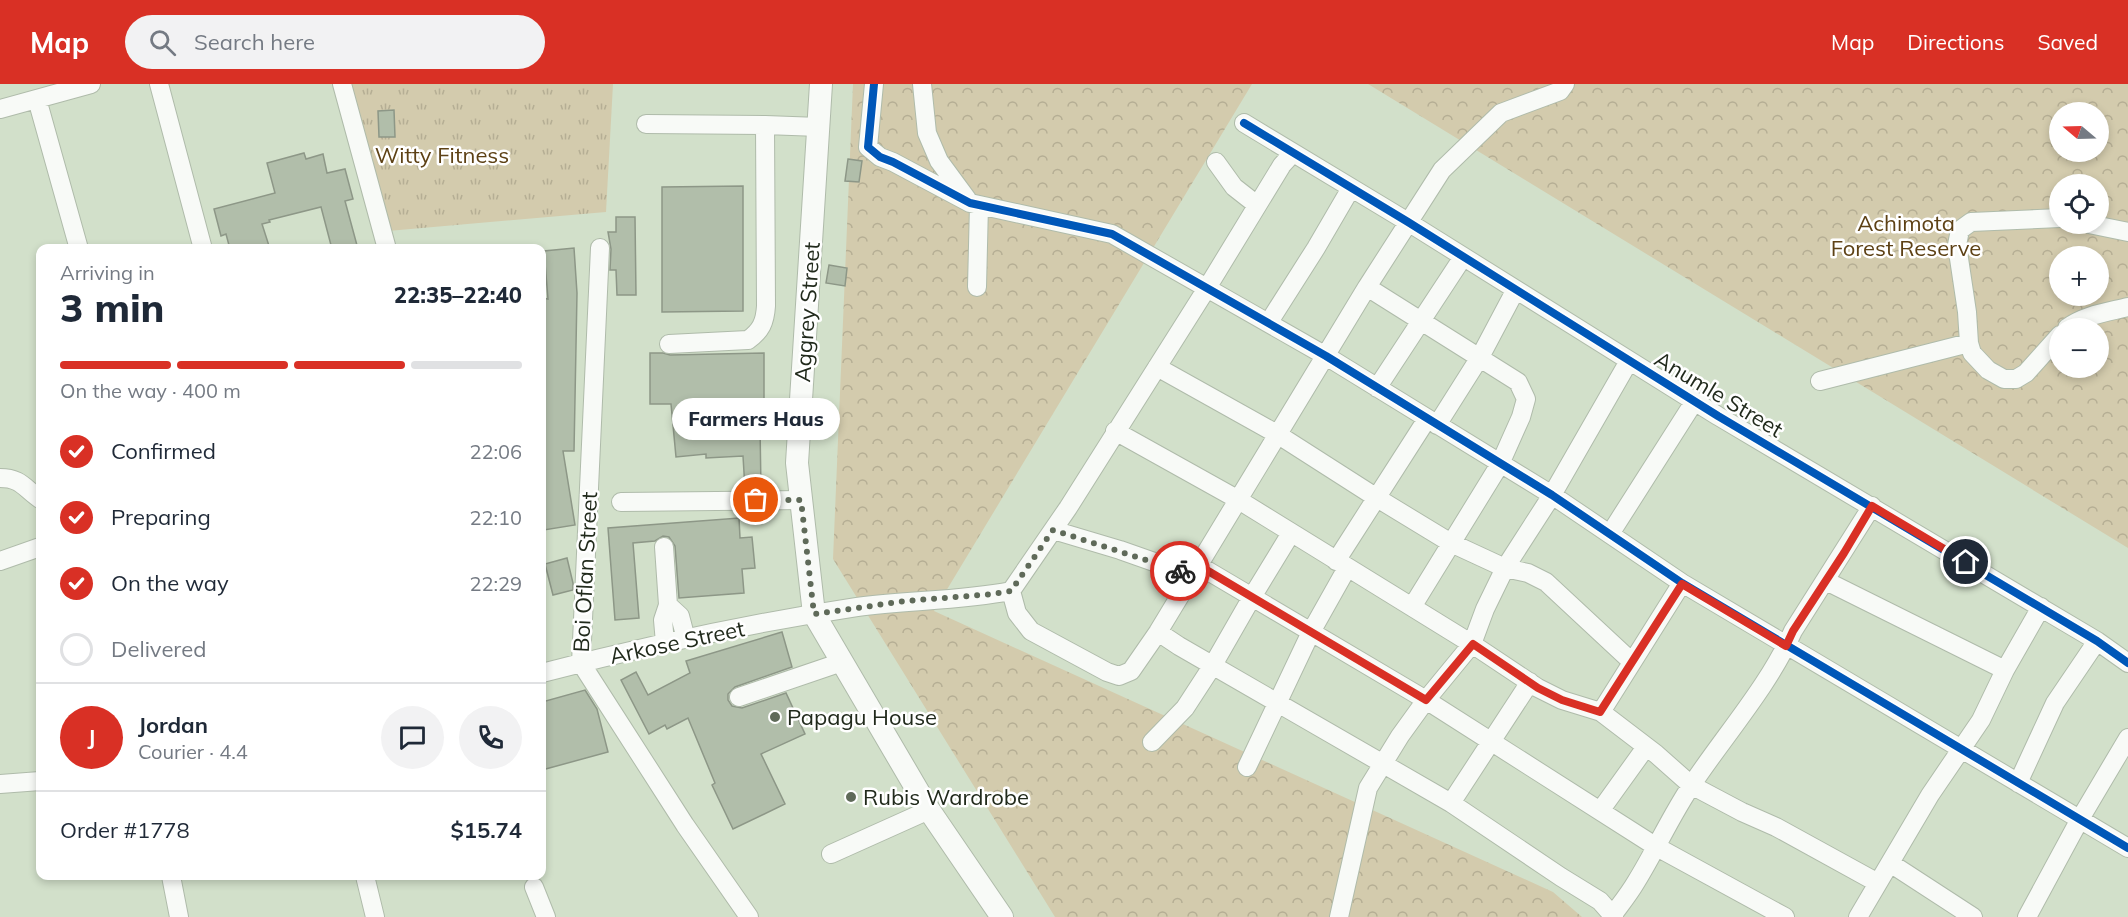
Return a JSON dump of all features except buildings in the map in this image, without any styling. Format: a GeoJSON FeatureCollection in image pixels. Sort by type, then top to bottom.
{"type":"FeatureCollection","features":[{"type":"Feature","properties":{"kind":"main road","name":"Aggrey Street"},"geometry":{"type":"LineString","coordinates":[[821,84],[797,463],[814,614],[929,810],[997,915]]}},
{"type":"Feature","properties":{"kind":"street"},"geometry":{"type":"LineString","coordinates":[[0,109],[91,84]]}},
{"type":"Feature","properties":{"kind":"street"},"geometry":{"type":"LineString","coordinates":[[159,84],[201,244]]}},
{"type":"Feature","properties":{"kind":"street"},"geometry":{"type":"LineString","coordinates":[[342,84],[386,244]]}},
{"type":"Feature","properties":{"kind":"street"},"geometry":{"type":"LineString","coordinates":[[874,84],[868,147],[880,157],[975,204],[1112,234],[1326,356],[1552,495],[1682,584],[2128,848]]}},
{"type":"Feature","properties":{"kind":"street"},"geometry":{"type":"LineString","coordinates":[[922,84],[927,133],[939,161],[975,204],[977,288]]}},
{"type":"Feature","properties":{"kind":"street"},"geometry":{"type":"LineString","coordinates":[[1293,153],[1282,165],[1207,288],[1053,530],[1011,591],[1017,613],[1030,631],[1077,657],[1119,676],[1131,671],[1158,632],[1366,287],[1442,170],[1501,113],[1560,91],[1565,84]]}},
{"type":"Feature","properties":{"kind":"street"},"geometry":{"type":"LineString","coordinates":[[37,99],[78,244]]}},
{"type":"Feature","properties":{"kind":"street","name":"Anumle Street"},"geometry":{"type":"LineString","coordinates":[[1244,123],[1408,222],[1694,402],[2041,607],[2128,663]]}},
{"type":"Feature","properties":{"kind":"street"},"geometry":{"type":"LineString","coordinates":[[646,124],[819,126]]}},
{"type":"Feature","properties":{"kind":"street"},"geometry":{"type":"LineString","coordinates":[[669,344],[748,340],[757,334],[765,321],[765,125]]}},
{"type":"Feature","properties":{"kind":"street"},"geometry":{"type":"LineString","coordinates":[[1216,162],[1233,187],[1257,205]]}},
{"type":"Feature","properties":{"kind":"street"},"geometry":{"type":"LineString","coordinates":[[1269,322],[1316,248],[1350,188]]}},
{"type":"Feature","properties":{"kind":"street"},"geometry":{"type":"LineString","coordinates":[[2049,218],[1971,222],[1960,230],[1957,245],[1969,343],[1972,352],[1988,370],[2004,379],[2016,379],[2026,373],[2049,347]]}},
{"type":"Feature","properties":{"kind":"street"},"geometry":{"type":"LineString","coordinates":[[2109,228],[2128,232]]}},
{"type":"Feature","properties":{"kind":"street","name":"Boi Oflan Street"},"geometry":{"type":"LineString","coordinates":[[600,248],[581,663],[685,825],[749,917]]}},
{"type":"Feature","properties":{"kind":"street"},"geometry":{"type":"LineString","coordinates":[[1377,388],[1463,257]]}},
{"type":"Feature","properties":{"kind":"street"},"geometry":{"type":"LineString","coordinates":[[1366,287],[1518,382],[1526,399],[1521,417],[1500,464],[1412,607]]}},
{"type":"Feature","properties":{"kind":"street"},"geometry":{"type":"LineString","coordinates":[[1248,767],[1342,564],[1377,498],[1480,357],[1515,291]]}},
{"type":"Feature","properties":{"kind":"street"},"geometry":{"type":"LineString","coordinates":[[2088,318],[2128,307]]}},
{"type":"Feature","properties":{"kind":"street"},"geometry":{"type":"LineString","coordinates":[[1820,381],[1969,343]]}},
{"type":"Feature","properties":{"kind":"street"},"geometry":{"type":"LineString","coordinates":[[1339,917],[1368,788],[1400,736],[1426,700],[1473,644],[1485,609],[1505,568],[1552,495],[1629,362]]}},
{"type":"Feature","properties":{"kind":"street"},"geometry":{"type":"LineString","coordinates":[[1156,367],[1277,434],[1451,543],[1505,568],[1528,573],[1546,582],[1632,662]]}},
{"type":"Feature","properties":{"kind":"street"},"geometry":{"type":"LineString","coordinates":[[1610,534],[1694,402]]}},
{"type":"Feature","properties":{"kind":"street"},"geometry":{"type":"LineString","coordinates":[[1115,431],[1237,499],[1473,644],[1530,682],[1562,700],[1600,712],[1691,785],[1776,827],[1878,883]]}},
{"type":"Feature","properties":{"kind":"street"},"geometry":{"type":"LineString","coordinates":[[0,478],[19,481],[36,496]]}},
{"type":"Feature","properties":{"kind":"street"},"geometry":{"type":"LineString","coordinates":[[621,502],[801,500]]}},
{"type":"Feature","properties":{"kind":"street"},"geometry":{"type":"LineString","coordinates":[[1158,632],[1451,803],[1561,878],[1600,901],[1613,916],[1637,881],[1691,785],[1752,699],[1872,506]]}},
{"type":"Feature","properties":{"kind":"street"},"geometry":{"type":"LineString","coordinates":[[1053,530],[1194,570],[1252,597],[1426,700],[1655,846],[1785,917]]}},
{"type":"Feature","properties":{"kind":"street"},"geometry":{"type":"LineString","coordinates":[[1152,742],[1185,708],[1291,533]]}},
{"type":"Feature","properties":{"kind":"street"},"geometry":{"type":"LineString","coordinates":[[664,547],[668,605],[663,620],[665,643]]}},
{"type":"Feature","properties":{"kind":"street"},"geometry":{"type":"LineString","coordinates":[[0,561],[36,548]]}},
{"type":"Feature","properties":{"kind":"street"},"geometry":{"type":"LineString","coordinates":[[1826,581],[2005,670]]}},
{"type":"Feature","properties":{"kind":"street"},"geometry":{"type":"LineString","coordinates":[[1600,712],[1682,584]]}},
{"type":"Feature","properties":{"kind":"street","name":"Arkose Street"},"geometry":{"type":"LineString","coordinates":[[546,672],[665,643],[814,614],[883,604],[1011,591]]}},
{"type":"Feature","properties":{"kind":"street"},"geometry":{"type":"LineString","coordinates":[[668,605],[680,616],[686,639]]}},
{"type":"Feature","properties":{"kind":"street"},"geometry":{"type":"LineString","coordinates":[[1858,917],[1946,770],[1981,720],[2005,670],[2041,607]]}},
{"type":"Feature","properties":{"kind":"street"},"geometry":{"type":"LineString","coordinates":[[2018,783],[2055,703],[2097,641]]}},
{"type":"Feature","properties":{"kind":"street"},"geometry":{"type":"LineString","coordinates":[[739,698],[842,662]]}},
{"type":"Feature","properties":{"kind":"street"},"geometry":{"type":"LineString","coordinates":[[1451,803],[1530,682]]}},
{"type":"Feature","properties":{"kind":"street"},"geometry":{"type":"LineString","coordinates":[[2028,917],[2080,819],[2128,738]]}},
{"type":"Feature","properties":{"kind":"street"},"geometry":{"type":"LineString","coordinates":[[1600,811],[1646,747]]}},
{"type":"Feature","properties":{"kind":"street"},"geometry":{"type":"LineString","coordinates":[[0,784],[36,782]]}},
{"type":"Feature","properties":{"kind":"street"},"geometry":{"type":"LineString","coordinates":[[831,854],[929,810]]}},
{"type":"Feature","properties":{"kind":"street"},"geometry":{"type":"LineString","coordinates":[[1890,863],[1973,917]]}},
{"type":"Feature","properties":{"kind":"street"},"geometry":{"type":"LineString","coordinates":[[366,880],[375,917]]}},
{"type":"Feature","properties":{"kind":"street"},"geometry":{"type":"LineString","coordinates":[[165,917],[172,881]]}},
{"type":"Feature","properties":{"kind":"street"},"geometry":{"type":"LineString","coordinates":[[172,881],[179,917]]}},
{"type":"Feature","properties":{"kind":"street"},"geometry":{"type":"LineString","coordinates":[[534,888],[546,917]]}},
{"type":"Feature","properties":{"kind":"green space","name":"Witty Fitness"},"geometry":{"type":"Polygon","coordinates":[[[350,84],[613,84],[606,212],[388,231],[350,84]]]}},
{"type":"Feature","properties":{"kind":"green space"},"geometry":{"type":"Polygon","coordinates":[[[853,84],[1252,84],[934,611],[1553,892],[1582,917],[1055,917],[833,559],[853,84]]]}},
{"type":"Feature","properties":{"kind":"green space","name":"Achimota Forest Reserve"},"geometry":{"type":"Polygon","coordinates":[[[1368,84],[2128,84],[2128,548],[1368,84]]]}},
{"type":"Feature","properties":{"kind":"cycle path"},"geometry":{"type":"LineString","coordinates":[[874,84],[868,147],[880,157],[970,203],[1112,234],[1326,356],[1552,495],[1682,583],[2128,848]]}},
{"type":"Feature","properties":{"kind":"cycle path"},"geometry":{"type":"LineString","coordinates":[[1244,123],[1408,222],[1718,416],[2097,641],[2128,663]]}},
{"type":"Feature","properties":{"kind":"way so far"},"geometry":{"type":"LineString","coordinates":[[756,500],[801,500],[814,614],[906,601],[1011,591],[1053,530],[1180,571]]}},
{"type":"Feature","properties":{"kind":"place","name":"Farmers Haus"},"geometry":{"type":"Point","coordinates":[756,500]}},
{"type":"Feature","properties":{"kind":"place","name":"Papagu House"},"geometry":{"type":"Point","coordinates":[775,717]}},
{"type":"Feature","properties":{"kind":"place","name":"Rubis Wardrobe"},"geometry":{"type":"Point","coordinates":[851,797]}},
{"type":"Feature","properties":{"kind":"route"},"geometry":{"type":"LineString","coordinates":[[1180,571],[1191,575],[1198,565],[1426,700],[1473,644],[1538,688],[1562,700],[1600,712],[1682,584],[1786,646],[1793,631],[1872,506],[1966,562]]}}]}
